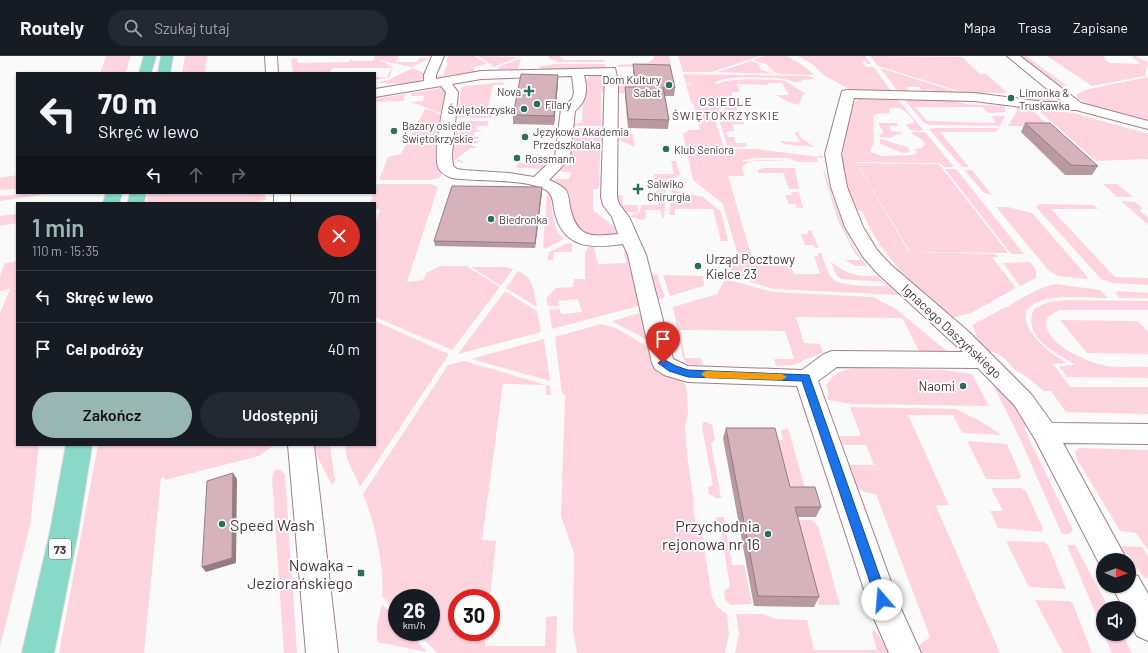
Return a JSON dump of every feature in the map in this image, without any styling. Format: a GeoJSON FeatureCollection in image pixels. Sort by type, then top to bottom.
{"type":"FeatureCollection","features":[{"type":"Feature","properties":{"kind":"main road"},"geometry":{"type":"LineString","coordinates":[[145,72],[150,56]]}},
{"type":"Feature","properties":{"kind":"main road"},"geometry":{"type":"LineString","coordinates":[[164,72],[167,56]]}},
{"type":"Feature","properties":{"kind":"main road","name":"73"},"geometry":{"type":"LineString","coordinates":[[38,653],[64,532],[79,446]]}},
{"type":"Feature","properties":{"kind":"street"},"geometry":{"type":"LineString","coordinates":[[271,56],[272,72]]}},
{"type":"Feature","properties":{"kind":"street"},"geometry":{"type":"LineString","coordinates":[[438,56],[430,75],[437,83],[452,92],[444,156],[446,168],[452,173],[460,175],[539,181],[557,190],[568,228],[576,236],[582,239],[611,241],[629,238]]}},
{"type":"Feature","properties":{"kind":"street"},"geometry":{"type":"LineString","coordinates":[[1013,56],[1076,106],[1148,125]]}},
{"type":"Feature","properties":{"kind":"street"},"geometry":{"type":"LineString","coordinates":[[376,93],[482,75],[611,71],[609,197],[611,205],[620,218],[637,254],[663,363],[672,369],[688,374],[806,378],[832,359],[984,360]]}},
{"type":"Feature","properties":{"kind":"street"},"geometry":{"type":"LineString","coordinates":[[539,181],[562,158],[568,110],[577,103],[580,98],[580,83],[577,72]]}},
{"type":"Feature","properties":{"kind":"street","name":"Ignacego Daszyńskiego"},"geometry":{"type":"LineString","coordinates":[[1076,106],[1045,106],[974,97],[847,94],[833,154],[839,187],[854,227],[870,253],[884,269],[961,337],[1023,400],[1045,433],[1108,553]]}},
{"type":"Feature","properties":{"kind":"street"},"geometry":{"type":"LineString","coordinates":[[806,378],[886,614],[905,653]]}},
{"type":"Feature","properties":{"kind":"street"},"geometry":{"type":"LineString","coordinates":[[1045,433],[1148,434]]}},
{"type":"Feature","properties":{"kind":"street"},"geometry":{"type":"LineString","coordinates":[[301,446],[322,653]]}},
{"type":"Feature","properties":{"kind":"street"},"geometry":{"type":"LineString","coordinates":[[1136,593],[1148,625]]}},
{"type":"Feature","properties":{"kind":"shaded area"},"geometry":{"type":"Polygon","coordinates":[[[106,56],[131,56],[125,72],[100,72],[106,56]]]}},
{"type":"Feature","properties":{"kind":"shaded area"},"geometry":{"type":"Polygon","coordinates":[[[185,56],[207,56],[205,72],[182,72],[185,56]]]}},
{"type":"Feature","properties":{"kind":"shaded area"},"geometry":{"type":"Polygon","coordinates":[[[375,56],[399,56],[396,62],[417,62],[420,58],[429,59],[412,67],[383,61],[374,58],[375,56]]]}},
{"type":"Feature","properties":{"kind":"shaded area"},"geometry":{"type":"Polygon","coordinates":[[[448,56],[474,56],[487,64],[474,67],[475,70],[473,72],[436,77],[435,76],[443,75],[448,63],[446,63],[448,56]]]}},
{"type":"Feature","properties":{"kind":"shaded area"},"geometry":{"type":"Polygon","coordinates":[[[478,56],[517,57],[521,56],[494,67],[478,56]]]}},
{"type":"Feature","properties":{"kind":"shaded area"},"geometry":{"type":"Polygon","coordinates":[[[549,56],[559,56],[563,60],[604,60],[604,62],[558,62],[549,58],[549,56]]]}},
{"type":"Feature","properties":{"kind":"shaded area"},"geometry":{"type":"Polygon","coordinates":[[[654,56],[669,56],[671,65],[618,67],[618,65],[648,63],[654,58],[654,56]]]}},
{"type":"Feature","properties":{"kind":"shaded area"},"geometry":{"type":"Polygon","coordinates":[[[678,56],[760,56],[712,72],[683,72],[678,56]]]}},
{"type":"Feature","properties":{"kind":"shaded area"},"geometry":{"type":"Polygon","coordinates":[[[764,56],[787,56],[801,64],[814,75],[776,73],[766,64],[753,60],[764,56]]]}},
{"type":"Feature","properties":{"kind":"shaded area"},"geometry":{"type":"Polygon","coordinates":[[[798,56],[865,56],[871,64],[867,64],[865,61],[862,61],[866,67],[874,67],[891,91],[865,91],[847,88],[825,76],[812,64],[798,56]]]}},
{"type":"Feature","properties":{"kind":"shaded area"},"geometry":{"type":"Polygon","coordinates":[[[870,56],[962,57],[980,74],[986,74],[1008,93],[965,93],[878,66],[870,56]]]}},
{"type":"Feature","properties":{"kind":"shaded area"},"geometry":{"type":"Polygon","coordinates":[[[1018,56],[1026,56],[1067,86],[1058,86],[1018,56]]]}},
{"type":"Feature","properties":{"kind":"shaded area"},"geometry":{"type":"Polygon","coordinates":[[[1047,56],[1103,56],[1106,58],[1104,59],[1110,63],[1141,64],[1132,57],[1135,56],[1148,62],[1145,76],[1092,86],[1047,56]]]}},
{"type":"Feature","properties":{"kind":"shaded area"},"geometry":{"type":"Polygon","coordinates":[[[297,58],[298,63],[349,62],[351,59],[353,59],[352,61],[372,61],[375,58],[393,67],[390,77],[376,80],[376,77],[387,77],[392,68],[333,68],[330,72],[293,72],[291,59],[297,58]]]}},
{"type":"Feature","properties":{"kind":"shaded area"},"geometry":{"type":"Polygon","coordinates":[[[521,58],[518,70],[502,72],[498,67],[521,58]]]}},
{"type":"Feature","properties":{"kind":"shaded area"},"geometry":{"type":"Polygon","coordinates":[[[751,61],[758,63],[761,70],[775,74],[717,72],[751,61]]]}},
{"type":"Feature","properties":{"kind":"shaded area"},"geometry":{"type":"Polygon","coordinates":[[[551,64],[605,64],[605,68],[541,70],[540,66],[551,64]]]}},
{"type":"Feature","properties":{"kind":"shaded area"},"geometry":{"type":"Polygon","coordinates":[[[413,68],[426,74],[418,81],[411,83],[376,83],[388,80],[413,68]]]}},
{"type":"Feature","properties":{"kind":"shaded area"},"geometry":{"type":"Polygon","coordinates":[[[880,68],[961,93],[934,92],[932,90],[925,90],[926,92],[923,92],[919,87],[907,87],[909,92],[898,91],[880,68]]]}},
{"type":"Feature","properties":{"kind":"shaded area"},"geometry":{"type":"Polygon","coordinates":[[[622,73],[623,82],[634,82],[635,91],[631,93],[617,93],[616,76],[620,76],[622,73]]]}},
{"type":"Feature","properties":{"kind":"shaded area"},"geometry":{"type":"Polygon","coordinates":[[[683,74],[810,76],[815,79],[792,82],[786,79],[736,78],[719,80],[715,83],[718,84],[731,80],[781,80],[806,94],[803,94],[799,105],[788,102],[776,95],[789,95],[782,83],[768,83],[769,85],[737,84],[740,92],[731,92],[744,124],[732,124],[735,131],[726,132],[728,137],[734,137],[736,143],[746,143],[746,147],[730,147],[727,145],[720,123],[725,106],[724,102],[721,103],[716,124],[724,147],[730,149],[757,149],[818,157],[820,155],[824,158],[817,158],[818,162],[797,162],[789,158],[756,158],[743,160],[743,162],[759,160],[792,161],[754,161],[747,163],[742,167],[744,176],[728,176],[754,265],[790,266],[794,274],[820,274],[814,256],[818,256],[817,253],[821,253],[829,273],[837,282],[859,286],[887,286],[882,282],[841,279],[837,276],[830,261],[852,274],[877,276],[899,295],[774,289],[727,275],[738,256],[723,204],[693,180],[683,134],[689,130],[700,130],[696,114],[705,114],[696,113],[693,104],[691,103],[686,84],[695,83],[686,83],[683,74]]]}},
{"type":"Feature","properties":{"kind":"shaded area"},"geometry":{"type":"Polygon","coordinates":[[[590,75],[602,75],[607,77],[607,87],[601,93],[601,126],[573,126],[573,124],[582,122],[584,84],[590,75]]]}},
{"type":"Feature","properties":{"kind":"shaded area"},"geometry":{"type":"Polygon","coordinates":[[[1148,77],[1148,121],[1089,105],[1077,98],[1077,94],[1089,89],[1148,77]]]}},
{"type":"Feature","properties":{"kind":"shaded area"},"geometry":{"type":"Polygon","coordinates":[[[504,82],[503,85],[493,85],[486,115],[493,116],[490,118],[458,118],[461,88],[504,82]]]}},
{"type":"Feature","properties":{"kind":"shaded area"},"geometry":{"type":"Polygon","coordinates":[[[441,88],[445,91],[446,95],[443,114],[411,102],[423,101],[424,96],[411,96],[412,93],[441,88]]]}},
{"type":"Feature","properties":{"kind":"shaded area"},"geometry":{"type":"Polygon","coordinates":[[[405,94],[404,100],[402,101],[376,102],[376,99],[405,94]]]}},
{"type":"Feature","properties":{"kind":"shaded area"},"geometry":{"type":"Polygon","coordinates":[[[1020,94],[1044,94],[1055,103],[1029,102],[1020,94]]]}},
{"type":"Feature","properties":{"kind":"shaded area"},"geometry":{"type":"Polygon","coordinates":[[[861,97],[896,97],[924,131],[910,130],[906,124],[913,123],[914,121],[903,110],[893,108],[889,109],[890,113],[875,114],[873,116],[874,144],[870,149],[871,152],[882,156],[914,155],[917,153],[915,149],[922,148],[925,144],[911,132],[925,132],[954,167],[944,167],[940,163],[856,162],[909,252],[996,254],[998,257],[992,257],[1016,288],[971,313],[950,318],[896,271],[898,267],[877,241],[862,211],[856,210],[844,178],[842,156],[851,109],[854,103],[861,97]]]}},
{"type":"Feature","properties":{"kind":"shaded area"},"geometry":{"type":"Polygon","coordinates":[[[905,100],[951,100],[965,104],[1005,106],[1005,112],[988,113],[982,107],[915,107],[927,121],[996,123],[991,116],[1005,116],[1000,126],[930,125],[924,123],[905,100]]]}},
{"type":"Feature","properties":{"kind":"shaded area"},"geometry":{"type":"Polygon","coordinates":[[[1020,106],[1028,106],[1048,125],[1008,126],[1017,111],[1017,108],[1020,106]]]}},
{"type":"Feature","properties":{"kind":"shaded area"},"geometry":{"type":"Polygon","coordinates":[[[425,109],[431,110],[443,116],[436,161],[443,171],[440,178],[429,180],[379,180],[388,157],[401,154],[425,109]]]}},
{"type":"Feature","properties":{"kind":"shaded area"},"geometry":{"type":"Polygon","coordinates":[[[1049,110],[1074,113],[1148,134],[1148,159],[1096,161],[1039,111],[1049,110]]]}},
{"type":"Feature","properties":{"kind":"shaded area"},"geometry":{"type":"Polygon","coordinates":[[[457,121],[489,121],[487,126],[477,126],[476,130],[482,130],[475,132],[474,137],[479,137],[479,139],[474,139],[473,141],[478,141],[478,143],[472,144],[472,146],[476,148],[471,148],[456,159],[464,162],[462,163],[453,159],[457,121]]]}},
{"type":"Feature","properties":{"kind":"shaded area"},"geometry":{"type":"Polygon","coordinates":[[[879,123],[897,123],[898,126],[889,126],[892,130],[890,131],[902,132],[903,134],[895,135],[891,138],[880,137],[879,135],[883,133],[879,123]]]}},
{"type":"Feature","properties":{"kind":"shaded area"},"geometry":{"type":"Polygon","coordinates":[[[572,128],[601,128],[599,188],[593,190],[593,210],[617,229],[617,235],[608,239],[582,233],[574,224],[567,191],[554,179],[569,179],[571,173],[557,171],[572,128]]]}},
{"type":"Feature","properties":{"kind":"shaded area"},"geometry":{"type":"Polygon","coordinates":[[[999,128],[996,132],[940,132],[969,167],[962,167],[929,129],[999,128]]]}},
{"type":"Feature","properties":{"kind":"shaded area"},"geometry":{"type":"Polygon","coordinates":[[[799,132],[799,136],[814,147],[784,144],[779,141],[800,142],[795,133],[799,132]]]}},
{"type":"Feature","properties":{"kind":"shaded area"},"geometry":{"type":"Polygon","coordinates":[[[622,133],[633,134],[635,147],[619,140],[620,137],[618,136],[622,133]]]}},
{"type":"Feature","properties":{"kind":"shaded area"},"geometry":{"type":"Polygon","coordinates":[[[880,139],[908,147],[910,152],[903,153],[880,144],[880,139]]]}},
{"type":"Feature","properties":{"kind":"shaded area"},"geometry":{"type":"Polygon","coordinates":[[[671,161],[676,161],[680,175],[660,184],[655,184],[654,174],[674,174],[671,161]]]}},
{"type":"Feature","properties":{"kind":"shaded area"},"geometry":{"type":"Polygon","coordinates":[[[518,163],[550,164],[542,169],[517,168],[518,163]]]}},
{"type":"Feature","properties":{"kind":"shaded area"},"geometry":{"type":"Polygon","coordinates":[[[857,163],[939,164],[1008,253],[910,252],[857,163]]]}},
{"type":"Feature","properties":{"kind":"shaded area"},"geometry":{"type":"Polygon","coordinates":[[[764,168],[795,168],[799,189],[789,189],[783,173],[758,173],[758,170],[764,168]]]}},
{"type":"Feature","properties":{"kind":"shaded area"},"geometry":{"type":"Polygon","coordinates":[[[945,169],[956,169],[1024,254],[1011,254],[945,169]]]}},
{"type":"Feature","properties":{"kind":"shaded area"},"geometry":{"type":"Polygon","coordinates":[[[964,170],[972,170],[992,195],[984,193],[964,170]]]}},
{"type":"Feature","properties":{"kind":"shaded area"},"geometry":{"type":"Polygon","coordinates":[[[823,171],[825,172],[837,209],[847,233],[867,266],[855,266],[845,260],[861,260],[855,253],[838,221],[823,171]]]}},
{"type":"Feature","properties":{"kind":"shaded area"},"geometry":{"type":"Polygon","coordinates":[[[16,175],[16,189],[0,190],[0,178],[16,175]]]}},
{"type":"Feature","properties":{"kind":"shaded area"},"geometry":{"type":"Polygon","coordinates":[[[377,184],[430,184],[438,187],[407,282],[423,280],[426,273],[440,266],[466,266],[500,287],[452,350],[376,317],[376,221],[380,210],[376,208],[376,202],[370,202],[373,194],[376,194],[377,184]]]}},
{"type":"Feature","properties":{"kind":"shaded area"},"geometry":{"type":"Polygon","coordinates":[[[1103,184],[1117,184],[1133,197],[1117,197],[1103,184]]]}},
{"type":"Feature","properties":{"kind":"shaded area"},"geometry":{"type":"Polygon","coordinates":[[[656,187],[666,189],[664,218],[662,218],[660,210],[645,210],[646,219],[641,220],[632,217],[633,214],[640,212],[641,205],[658,205],[656,187]]]}},
{"type":"Feature","properties":{"kind":"shaded area"},"geometry":{"type":"Polygon","coordinates":[[[671,190],[703,197],[721,212],[728,241],[721,241],[713,209],[675,209],[675,215],[669,215],[671,190]]]}},
{"type":"Feature","properties":{"kind":"shaded area"},"geometry":{"type":"Polygon","coordinates":[[[791,192],[799,192],[803,208],[797,208],[795,204],[789,204],[785,195],[792,195],[791,192]]]}},
{"type":"Feature","properties":{"kind":"shaded area"},"geometry":{"type":"Polygon","coordinates":[[[547,193],[550,196],[555,225],[560,235],[564,239],[545,249],[543,247],[547,193]]]}},
{"type":"Feature","properties":{"kind":"shaded area"},"geometry":{"type":"Polygon","coordinates":[[[25,194],[46,194],[0,201],[0,196],[25,194]]]}},
{"type":"Feature","properties":{"kind":"shaded area"},"geometry":{"type":"Polygon","coordinates":[[[148,194],[264,194],[267,200],[256,202],[146,202],[148,194]]]}},
{"type":"Feature","properties":{"kind":"shaded area"},"geometry":{"type":"Polygon","coordinates":[[[617,195],[622,195],[623,205],[637,205],[639,212],[625,212],[618,208],[617,195]]]}},
{"type":"Feature","properties":{"kind":"shaded area"},"geometry":{"type":"Polygon","coordinates":[[[1121,201],[1135,202],[1142,208],[1140,211],[1148,218],[1148,225],[1121,201]]]}},
{"type":"Feature","properties":{"kind":"shaded area"},"geometry":{"type":"Polygon","coordinates":[[[1039,204],[1094,205],[1098,209],[1051,209],[1115,277],[1148,278],[1148,285],[1112,283],[1101,279],[1036,207],[1039,204]]]}},
{"type":"Feature","properties":{"kind":"shaded area"},"geometry":{"type":"Polygon","coordinates":[[[996,207],[1008,207],[1032,213],[1086,275],[1087,279],[1058,276],[1049,271],[996,207]]]}},
{"type":"Feature","properties":{"kind":"shaded area"},"geometry":{"type":"Polygon","coordinates":[[[16,214],[16,223],[0,226],[0,216],[16,214]]]}},
{"type":"Feature","properties":{"kind":"shaded area"},"geometry":{"type":"Polygon","coordinates":[[[811,230],[819,248],[815,248],[813,245],[805,245],[801,234],[808,234],[807,231],[811,230]]]}},
{"type":"Feature","properties":{"kind":"shaded area"},"geometry":{"type":"Polygon","coordinates":[[[572,243],[572,252],[554,252],[553,260],[547,260],[549,252],[566,244],[572,243]]]}},
{"type":"Feature","properties":{"kind":"shaded area"},"geometry":{"type":"Polygon","coordinates":[[[589,247],[594,247],[598,264],[626,263],[624,251],[628,253],[642,305],[552,329],[549,310],[560,309],[561,314],[582,312],[578,299],[558,301],[559,306],[548,306],[546,298],[556,288],[573,287],[574,279],[585,279],[585,253],[589,247]]]}},
{"type":"Feature","properties":{"kind":"shaded area"},"geometry":{"type":"Polygon","coordinates":[[[16,261],[16,446],[39,446],[30,525],[0,647],[0,313],[10,289],[0,291],[0,276],[5,263],[16,261]]]}},
{"type":"Feature","properties":{"kind":"shaded area"},"geometry":{"type":"Polygon","coordinates":[[[1030,262],[1036,270],[1036,278],[1020,286],[1003,263],[1030,262]]]}},
{"type":"Feature","properties":{"kind":"shaded area"},"geometry":{"type":"Polygon","coordinates":[[[471,267],[505,267],[513,269],[501,286],[471,267]]]}},
{"type":"Feature","properties":{"kind":"shaded area"},"geometry":{"type":"Polygon","coordinates":[[[518,271],[530,281],[534,291],[537,307],[506,288],[518,271]]]}},
{"type":"Feature","properties":{"kind":"shaded area"},"geometry":{"type":"Polygon","coordinates":[[[657,274],[665,297],[654,302],[648,275],[657,274]]]}},
{"type":"Feature","properties":{"kind":"shaded area"},"geometry":{"type":"Polygon","coordinates":[[[663,275],[703,276],[704,286],[670,296],[663,275]]]}},
{"type":"Feature","properties":{"kind":"shaded area"},"geometry":{"type":"Polygon","coordinates":[[[725,279],[773,292],[873,297],[896,309],[949,353],[919,351],[902,318],[796,317],[804,343],[820,344],[823,352],[793,365],[776,366],[774,359],[794,359],[785,331],[680,330],[685,358],[701,358],[703,365],[688,365],[683,358],[673,307],[717,294],[725,279]]]}},
{"type":"Feature","properties":{"kind":"shaded area"},"geometry":{"type":"Polygon","coordinates":[[[1056,284],[1100,290],[1108,298],[1053,298],[1046,299],[1032,305],[1026,313],[1026,322],[1031,332],[1058,358],[1067,363],[1053,364],[1070,387],[1148,387],[1148,414],[1066,412],[1051,391],[1044,391],[1024,375],[1015,370],[1005,359],[996,353],[989,352],[980,344],[972,325],[1006,307],[1010,307],[1010,305],[1033,292],[1056,284]]]}},
{"type":"Feature","properties":{"kind":"shaded area"},"geometry":{"type":"Polygon","coordinates":[[[505,291],[537,311],[541,332],[458,354],[505,291]]]}},
{"type":"Feature","properties":{"kind":"shaded area"},"geometry":{"type":"Polygon","coordinates":[[[1118,291],[1148,293],[1148,298],[1120,298],[1115,293],[1118,291]]]}},
{"type":"Feature","properties":{"kind":"shaded area"},"geometry":{"type":"Polygon","coordinates":[[[1066,300],[1148,301],[1148,310],[1060,310],[1049,317],[1046,324],[1048,332],[1054,339],[1061,346],[1071,352],[1091,362],[1108,366],[1148,367],[1148,378],[1067,377],[1059,366],[1076,365],[1050,350],[1036,336],[1032,328],[1031,319],[1034,309],[1049,302],[1066,300]]]}},
{"type":"Feature","properties":{"kind":"shaded area"},"geometry":{"type":"Polygon","coordinates":[[[643,312],[649,341],[612,321],[643,312]]]}},
{"type":"Feature","properties":{"kind":"shaded area"},"geometry":{"type":"Polygon","coordinates":[[[1060,320],[1138,321],[1148,332],[1148,354],[1087,353],[1060,320]]]}},
{"type":"Feature","properties":{"kind":"shaded area"},"geometry":{"type":"Polygon","coordinates":[[[376,321],[449,354],[360,487],[347,459],[345,446],[376,446],[376,321]]]}},
{"type":"Feature","properties":{"kind":"shaded area"},"geometry":{"type":"Polygon","coordinates":[[[601,324],[616,328],[650,348],[684,378],[687,393],[688,414],[685,426],[687,454],[694,503],[694,516],[696,524],[702,534],[712,597],[717,607],[727,614],[729,634],[725,653],[577,653],[573,630],[574,553],[561,516],[565,396],[562,393],[555,337],[601,324]]]}},
{"type":"Feature","properties":{"kind":"shaded area"},"geometry":{"type":"Polygon","coordinates":[[[544,339],[550,381],[471,359],[544,339]]]}},
{"type":"Feature","properties":{"kind":"shaded area"},"geometry":{"type":"Polygon","coordinates":[[[464,361],[550,386],[551,395],[546,395],[546,385],[503,384],[482,540],[496,541],[491,589],[448,589],[448,641],[485,641],[485,646],[545,646],[546,617],[557,616],[556,653],[437,653],[426,641],[440,641],[440,589],[388,589],[388,602],[382,596],[382,573],[378,545],[375,530],[363,494],[448,365],[464,361]]]}},
{"type":"Feature","properties":{"kind":"shaded area"},"geometry":{"type":"Polygon","coordinates":[[[860,368],[944,370],[972,374],[989,406],[851,404],[828,400],[828,389],[826,386],[836,374],[844,370],[860,368]]]}},
{"type":"Feature","properties":{"kind":"shaded area"},"geometry":{"type":"Polygon","coordinates":[[[993,385],[1013,402],[1029,425],[1024,428],[1073,530],[1069,534],[1062,534],[1021,441],[993,385]]]}},
{"type":"Feature","properties":{"kind":"shaded area"},"geometry":{"type":"Polygon","coordinates":[[[850,407],[956,409],[980,421],[1002,435],[962,433],[953,415],[908,415],[949,505],[936,506],[1000,653],[917,653],[914,649],[930,637],[876,494],[863,491],[855,486],[849,477],[845,465],[874,465],[866,445],[843,445],[840,436],[861,436],[850,407]]]}},
{"type":"Feature","properties":{"kind":"shaded area"},"geometry":{"type":"Polygon","coordinates":[[[703,422],[712,424],[715,440],[711,443],[721,498],[716,498],[709,494],[708,487],[713,485],[702,427],[703,422]]]}},
{"type":"Feature","properties":{"kind":"shaded area"},"geometry":{"type":"Polygon","coordinates":[[[788,428],[807,495],[789,495],[775,440],[783,440],[781,430],[788,428]]]}},
{"type":"Feature","properties":{"kind":"shaded area"},"geometry":{"type":"Polygon","coordinates":[[[967,441],[1007,444],[1021,476],[1019,479],[986,479],[967,441]]]}},
{"type":"Feature","properties":{"kind":"shaded area"},"geometry":{"type":"Polygon","coordinates":[[[98,446],[273,446],[259,456],[165,480],[165,477],[161,478],[144,653],[59,653],[98,446]]]}},
{"type":"Feature","properties":{"kind":"shaded area"},"geometry":{"type":"Polygon","coordinates":[[[315,446],[330,446],[335,481],[332,485],[317,456],[315,446]]]}},
{"type":"Feature","properties":{"kind":"shaded area"},"geometry":{"type":"Polygon","coordinates":[[[1079,448],[1148,450],[1148,550],[1136,533],[1120,531],[1077,459],[1075,452],[1079,448]]]}},
{"type":"Feature","properties":{"kind":"shaded area"},"geometry":{"type":"Polygon","coordinates":[[[277,469],[281,470],[285,475],[297,653],[284,653],[272,479],[273,472],[277,469]]]}},
{"type":"Feature","properties":{"kind":"shaded area"},"geometry":{"type":"Polygon","coordinates":[[[991,488],[1021,488],[1026,491],[1043,529],[1041,532],[998,528],[990,511],[1003,511],[991,488]]]}},
{"type":"Feature","properties":{"kind":"shaded area"},"geometry":{"type":"Polygon","coordinates":[[[717,517],[724,517],[732,565],[744,565],[752,604],[731,605],[725,600],[724,591],[730,587],[721,531],[714,528],[713,521],[717,517]]]}},
{"type":"Feature","properties":{"kind":"shaded area"},"geometry":{"type":"Polygon","coordinates":[[[796,520],[811,520],[818,526],[840,605],[819,605],[796,520]]]}},
{"type":"Feature","properties":{"kind":"shaded area"},"geometry":{"type":"Polygon","coordinates":[[[1006,541],[1044,542],[1048,545],[1066,589],[1029,587],[1006,541]]]}},
{"type":"Feature","properties":{"kind":"shaded area"},"geometry":{"type":"Polygon","coordinates":[[[1067,545],[1075,545],[1096,584],[1096,593],[1101,593],[1105,601],[1096,601],[1096,614],[1067,545]]]}},
{"type":"Feature","properties":{"kind":"shaded area"},"geometry":{"type":"Polygon","coordinates":[[[1118,546],[1142,547],[1148,557],[1148,578],[1144,578],[1136,566],[1136,553],[1122,553],[1118,546]]]}},
{"type":"Feature","properties":{"kind":"shaded area"},"geometry":{"type":"Polygon","coordinates":[[[1035,600],[1069,601],[1073,604],[1092,653],[1063,653],[1035,600]]]}},
{"type":"Feature","properties":{"kind":"shaded area"},"geometry":{"type":"Polygon","coordinates":[[[382,604],[388,610],[388,641],[417,641],[427,652],[377,642],[377,625],[382,604]]]}},
{"type":"Feature","properties":{"kind":"shaded area"},"geometry":{"type":"Polygon","coordinates":[[[736,614],[763,614],[776,619],[807,620],[814,650],[877,650],[872,632],[875,631],[893,653],[735,653],[739,634],[736,614]]]}},
{"type":"Feature","properties":{"kind":"shaded area"},"geometry":{"type":"Polygon","coordinates":[[[1107,641],[1126,641],[1132,653],[1112,653],[1107,641]]]}},
{"type":"Feature","properties":{"kind":"building"},"geometry":{"type":"Polygon","coordinates":[[[633,64],[670,65],[675,88],[663,87],[669,120],[628,119],[625,87],[636,87],[633,64]]]}},
{"type":"Feature","properties":{"kind":"building","name":"Filary"},"geometry":{"type":"Polygon","coordinates":[[[521,74],[558,75],[554,116],[513,115],[521,74]]]}},
{"type":"Feature","properties":{"kind":"building"},"geometry":{"type":"Polygon","coordinates":[[[1025,123],[1050,123],[1098,166],[1071,165],[1025,123]]]}},
{"type":"Feature","properties":{"kind":"building","name":"Biedronka"},"geometry":{"type":"Polygon","coordinates":[[[452,186],[542,187],[535,243],[434,241],[452,186]]]}},
{"type":"Feature","properties":{"kind":"building","name":"Przychodnia rejonowa nr 16"},"geometry":{"type":"Polygon","coordinates":[[[726,428],[775,428],[790,487],[815,487],[821,507],[795,507],[819,597],[758,596],[726,428]]]}},
{"type":"Feature","properties":{"kind":"building","name":"Speed Wash"},"geometry":{"type":"Polygon","coordinates":[[[233,473],[232,558],[202,567],[207,481],[233,473]]]}},
{"type":"Feature","properties":{"kind":"slow traffic"},"geometry":{"type":"LineString","coordinates":[[706,374],[782,377]]}},
{"type":"Feature","properties":{"kind":"place","name":"Dom Kultury Sabat"},"geometry":{"type":"Point","coordinates":[669,85]}},
{"type":"Feature","properties":{"kind":"place","name":"Nova"},"geometry":{"type":"Point","coordinates":[529,91]}},
{"type":"Feature","properties":{"kind":"place","name":"Limonka & Truskawka"},"geometry":{"type":"Point","coordinates":[1011,98]}},
{"type":"Feature","properties":{"kind":"place","name":"Filary"},"geometry":{"type":"Point","coordinates":[537,104]}},
{"type":"Feature","properties":{"kind":"place","name":"Świętokrzyska"},"geometry":{"type":"Point","coordinates":[524,109]}},
{"type":"Feature","properties":{"kind":"place","name":"Bazary osiedle Świętokrzyskie"},"geometry":{"type":"Point","coordinates":[394,131]}},
{"type":"Feature","properties":{"kind":"place","name":"Językowa Akademia Przedszkolaka"},"geometry":{"type":"Point","coordinates":[525,137]}},
{"type":"Feature","properties":{"kind":"place","name":"Klub Seniora"},"geometry":{"type":"Point","coordinates":[666,149]}},
{"type":"Feature","properties":{"kind":"place","name":"Rossmann"},"geometry":{"type":"Point","coordinates":[517,158]}},
{"type":"Feature","properties":{"kind":"place","name":"Salwiko Chirurgia"},"geometry":{"type":"Point","coordinates":[638,189]}},
{"type":"Feature","properties":{"kind":"place","name":"Biedronka"},"geometry":{"type":"Point","coordinates":[491,219]}},
{"type":"Feature","properties":{"kind":"place","name":"Urząd Pocztowy Kielce 23"},"geometry":{"type":"Point","coordinates":[698,266]}},
{"type":"Feature","properties":{"kind":"place","name":"Naomi"},"geometry":{"type":"Point","coordinates":[963,386]}},
{"type":"Feature","properties":{"kind":"place","name":"Speed Wash"},"geometry":{"type":"Point","coordinates":[222,524]}},
{"type":"Feature","properties":{"kind":"place","name":"Przychodnia rejonowa nr 16"},"geometry":{"type":"Point","coordinates":[768,534]}},
{"type":"Feature","properties":{"kind":"place","name":"Nowaka - Jeziorańskiego"},"geometry":{"type":"Point","coordinates":[361,573]}},
{"type":"Feature","properties":{"kind":"district","name":"OSIEDLE ŚWIĘTOKRZYSKIE"},"geometry":{"type":"Point","coordinates":[726,108]}},
{"type":"Feature","properties":{"kind":"route"},"geometry":{"type":"LineString","coordinates":[[663,363],[672,369],[688,374],[806,378],[882,600]]}}]}
